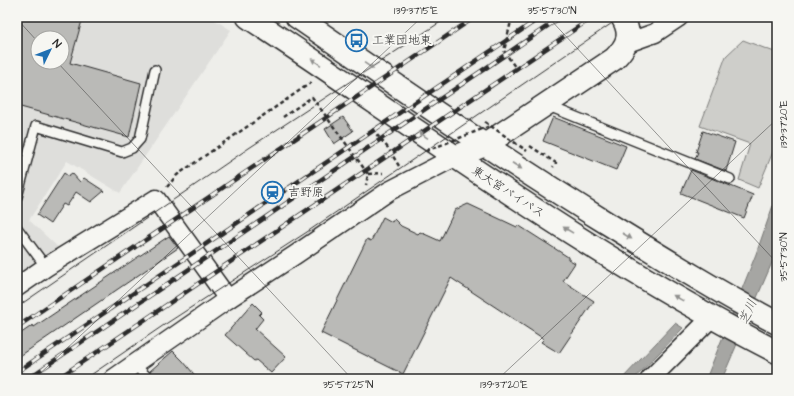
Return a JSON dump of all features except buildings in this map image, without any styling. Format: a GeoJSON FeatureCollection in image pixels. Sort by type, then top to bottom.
{"type":"FeatureCollection","features":[{"type":"Feature","properties":{"kind":"main road","name":"東大宮バイパス"},"geometry":{"type":"LineString","coordinates":[[248,17],[544,216],[657,286],[712,318],[777,352]]}},
{"type":"Feature","properties":{"kind":"main road"},"geometry":{"type":"LineString","coordinates":[[297,17],[488,135],[590,212],[668,261],[773,320]]}},
{"type":"Feature","properties":{"kind":"main road"},"geometry":{"type":"LineString","coordinates":[[455,157],[488,135],[544,105],[614,59],[623,50],[627,43],[625,22],[622,17]]}},
{"type":"Feature","properties":{"kind":"street"},"geometry":{"type":"LineString","coordinates":[[627,43],[655,33],[679,17]]}},
{"type":"Feature","properties":{"kind":"street"},"geometry":{"type":"LineString","coordinates":[[113,379],[389,191],[455,157]]}},
{"type":"Feature","properties":{"kind":"street"},"geometry":{"type":"LineString","coordinates":[[17,287],[156,199],[228,300]]}},
{"type":"Feature","properties":{"kind":"street"},"geometry":{"type":"LineString","coordinates":[[650,379],[712,318]]}},
{"type":"Feature","properties":{"kind":"lane"},"geometry":{"type":"LineString","coordinates":[[17,197],[36,126],[122,152],[132,148],[140,138],[155,70]]}},
{"type":"Feature","properties":{"kind":"lane"},"geometry":{"type":"LineString","coordinates":[[544,105],[730,179]]}},
{"type":"Feature","properties":{"kind":"lane"},"geometry":{"type":"LineString","coordinates":[[17,228],[46,268]]}},
{"type":"Feature","properties":{"kind":"lane"},"geometry":{"type":"LineString","coordinates":[[134,364],[149,379]]}},
{"type":"Feature","properties":{"kind":"path"},"geometry":{"type":"LineString","coordinates":[[512,17],[504,51],[515,67]]}},
{"type":"Feature","properties":{"kind":"path"},"geometry":{"type":"LineString","coordinates":[[156,199],[177,175],[313,81]]}},
{"type":"Feature","properties":{"kind":"path"},"geometry":{"type":"LineString","coordinates":[[283,117],[312,97],[368,174],[366,186]]}},
{"type":"Feature","properties":{"kind":"path"},"geometry":{"type":"LineString","coordinates":[[485,122],[488,135]]}},
{"type":"Feature","properties":{"kind":"path"},"geometry":{"type":"LineString","coordinates":[[372,129],[388,148],[399,167]]}},
{"type":"Feature","properties":{"kind":"path"},"geometry":{"type":"LineString","coordinates":[[426,151],[488,135],[527,151]]}},
{"type":"Feature","properties":{"kind":"path"},"geometry":{"type":"LineString","coordinates":[[368,174],[383,173]]}},
{"type":"Feature","properties":{"kind":"shaded area"},"geometry":{"type":"Polygon","coordinates":[[[17,17],[210,17],[231,30],[120,193],[67,161],[29,220],[63,252],[17,283],[17,17]]]}},
{"type":"Feature","properties":{"kind":"shaded area"},"geometry":{"type":"Polygon","coordinates":[[[743,40],[777,53],[777,142],[758,188],[739,180],[750,144],[700,126],[726,56],[743,40]]]}},
{"type":"Feature","properties":{"kind":"water","name":"芝川"},"geometry":{"type":"Polygon","coordinates":[[[777,194],[777,251],[722,379],[706,379],[756,254],[777,194]]]}},
{"type":"Feature","properties":{"kind":"water"},"geometry":{"type":"Polygon","coordinates":[[[675,323],[683,328],[634,379],[622,379],[675,323]]]}},
{"type":"Feature","properties":{"kind":"tram line"},"geometry":{"type":"LineString","coordinates":[[17,307],[249,148],[448,17]]}},
{"type":"Feature","properties":{"kind":"tram line"},"geometry":{"type":"LineString","coordinates":[[85,379],[164,325],[307,232],[621,17]]}},
{"type":"Feature","properties":{"kind":"railway"},"geometry":{"type":"LineString","coordinates":[[17,327],[475,17]]}},
{"type":"Feature","properties":{"kind":"railway"},"geometry":{"type":"LineString","coordinates":[[17,372],[541,17]]}},
{"type":"Feature","properties":{"kind":"railway"},"geometry":{"type":"LineString","coordinates":[[27,379],[561,17]]}},
{"type":"Feature","properties":{"kind":"railway"},"geometry":{"type":"LineString","coordinates":[[57,379],[593,17]]}},
{"type":"Feature","properties":{"kind":"place","name":"工業団地東"},"geometry":{"type":"Point","coordinates":[356,40]}},
{"type":"Feature","properties":{"kind":"place","name":"吉野原"},"geometry":{"type":"Point","coordinates":[273,192]}}]}
